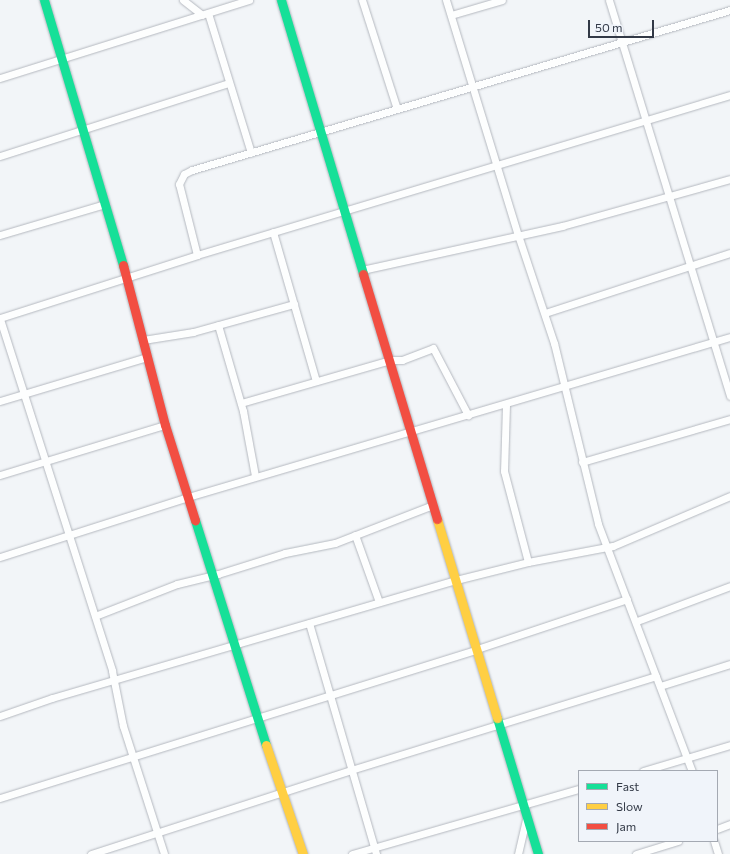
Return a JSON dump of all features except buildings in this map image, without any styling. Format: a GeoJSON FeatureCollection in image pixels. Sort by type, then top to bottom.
{"type":"FeatureCollection","features":[{"type":"Feature","properties":{"kind":"street"},"geometry":{"type":"LineString","coordinates":[[44,0],[126,277],[165,425],[281,793],[303,854]]}},
{"type":"Feature","properties":{"kind":"street"},"geometry":{"type":"LineString","coordinates":[[184,0],[205,14],[230,84],[251,153]]}},
{"type":"Feature","properties":{"kind":"street"},"geometry":{"type":"LineString","coordinates":[[0,78],[249,0]]}},
{"type":"Feature","properties":{"kind":"street"},"geometry":{"type":"LineString","coordinates":[[281,0],[538,854]]}},
{"type":"Feature","properties":{"kind":"street"},"geometry":{"type":"LineString","coordinates":[[362,0],[397,109]]}},
{"type":"Feature","properties":{"kind":"street"},"geometry":{"type":"LineString","coordinates":[[446,0],[518,236],[545,313],[565,387],[582,462],[606,548],[637,621],[692,770]]}},
{"type":"Feature","properties":{"kind":"street"},"geometry":{"type":"LineString","coordinates":[[451,15],[502,0]]}},
{"type":"Feature","properties":{"kind":"street"},"geometry":{"type":"LineString","coordinates":[[609,0],[730,396]]}},
{"type":"Feature","properties":{"kind":"street"},"geometry":{"type":"LineString","coordinates":[[197,254],[179,193],[180,180],[192,170],[730,10]]}},
{"type":"Feature","properties":{"kind":"street"},"geometry":{"type":"LineString","coordinates":[[0,156],[230,84]]}},
{"type":"Feature","properties":{"kind":"street"},"geometry":{"type":"LineString","coordinates":[[164,854],[120,714],[115,681],[0,318],[197,254],[730,95]]}},
{"type":"Feature","properties":{"kind":"street"},"geometry":{"type":"LineString","coordinates":[[362,270],[518,236],[669,198],[730,179]]}},
{"type":"Feature","properties":{"kind":"street"},"geometry":{"type":"LineString","coordinates":[[0,235],[104,204]]}},
{"type":"Feature","properties":{"kind":"street"},"geometry":{"type":"LineString","coordinates":[[273,232],[316,381]]}},
{"type":"Feature","properties":{"kind":"street"},"geometry":{"type":"LineString","coordinates":[[545,313],[730,253]]}},
{"type":"Feature","properties":{"kind":"street"},"geometry":{"type":"LineString","coordinates":[[143,340],[218,325],[294,304]]}},
{"type":"Feature","properties":{"kind":"street"},"geometry":{"type":"LineString","coordinates":[[218,325],[241,403],[255,476]]}},
{"type":"Feature","properties":{"kind":"street"},"geometry":{"type":"LineString","coordinates":[[0,557],[69,537],[255,476],[506,405],[730,337]]}},
{"type":"Feature","properties":{"kind":"street"},"geometry":{"type":"LineString","coordinates":[[241,403],[390,360],[402,360],[434,349],[468,415]]}},
{"type":"Feature","properties":{"kind":"street"},"geometry":{"type":"LineString","coordinates":[[0,401],[147,357]]}},
{"type":"Feature","properties":{"kind":"street"},"geometry":{"type":"LineString","coordinates":[[506,405],[504,471],[528,562]]}},
{"type":"Feature","properties":{"kind":"street"},"geometry":{"type":"LineString","coordinates":[[582,462],[730,419]]}},
{"type":"Feature","properties":{"kind":"street"},"geometry":{"type":"LineString","coordinates":[[0,475],[165,425]]}},
{"type":"Feature","properties":{"kind":"street"},"geometry":{"type":"LineString","coordinates":[[0,716],[235,644],[456,580],[528,562],[606,548],[730,496]]}},
{"type":"Feature","properties":{"kind":"street"},"geometry":{"type":"LineString","coordinates":[[95,616],[162,589],[213,576],[270,557],[335,543],[433,505]]}},
{"type":"Feature","properties":{"kind":"street"},"geometry":{"type":"LineString","coordinates":[[355,535],[379,602]]}},
{"type":"Feature","properties":{"kind":"street"},"geometry":{"type":"LineString","coordinates":[[637,621],[730,586]]}},
{"type":"Feature","properties":{"kind":"street"},"geometry":{"type":"LineString","coordinates":[[0,798],[133,755],[258,718],[477,649],[627,599]]}},
{"type":"Feature","properties":{"kind":"street"},"geometry":{"type":"LineString","coordinates":[[309,623],[375,851]]}},
{"type":"Feature","properties":{"kind":"street"},"geometry":{"type":"LineString","coordinates":[[660,686],[730,664]]}},
{"type":"Feature","properties":{"kind":"street"},"geometry":{"type":"LineString","coordinates":[[91,854],[352,770],[656,676]]}},
{"type":"Feature","properties":{"kind":"street"},"geometry":{"type":"LineString","coordinates":[[646,770],[730,745]]}},
{"type":"Feature","properties":{"kind":"street"},"geometry":{"type":"LineString","coordinates":[[352,854],[375,851],[578,789]]}},
{"type":"Feature","properties":{"kind":"street"},"geometry":{"type":"LineString","coordinates":[[518,854],[527,816]]}},
{"type":"Feature","properties":{"kind":"street"},"geometry":{"type":"LineString","coordinates":[[718,829],[730,824]]}},
{"type":"Feature","properties":{"kind":"street"},"geometry":{"type":"LineString","coordinates":[[636,854],[675,842]]}},
{"type":"Feature","properties":{"kind":"street"},"geometry":{"type":"LineString","coordinates":[[714,842],[718,854]]}},
{"type":"Feature","properties":{"kind":"traffic: fast"},"geometry":{"type":"LineString","coordinates":[[44,0],[123,265]]}},
{"type":"Feature","properties":{"kind":"traffic: fast"},"geometry":{"type":"LineString","coordinates":[[281,0],[363,274]]}},
{"type":"Feature","properties":{"kind":"traffic: fast"},"geometry":{"type":"LineString","coordinates":[[195,520],[266,745]]}},
{"type":"Feature","properties":{"kind":"traffic: fast"},"geometry":{"type":"LineString","coordinates":[[497,718],[538,854]]}},
{"type":"Feature","properties":{"kind":"traffic: slow"},"geometry":{"type":"LineString","coordinates":[[437,519],[497,718]]}},
{"type":"Feature","properties":{"kind":"traffic: slow"},"geometry":{"type":"LineString","coordinates":[[266,745],[303,854]]}},
{"type":"Feature","properties":{"kind":"traffic: jam"},"geometry":{"type":"LineString","coordinates":[[123,265],[165,425],[195,520]]}},
{"type":"Feature","properties":{"kind":"traffic: jam"},"geometry":{"type":"LineString","coordinates":[[363,274],[437,519]]}}]}
